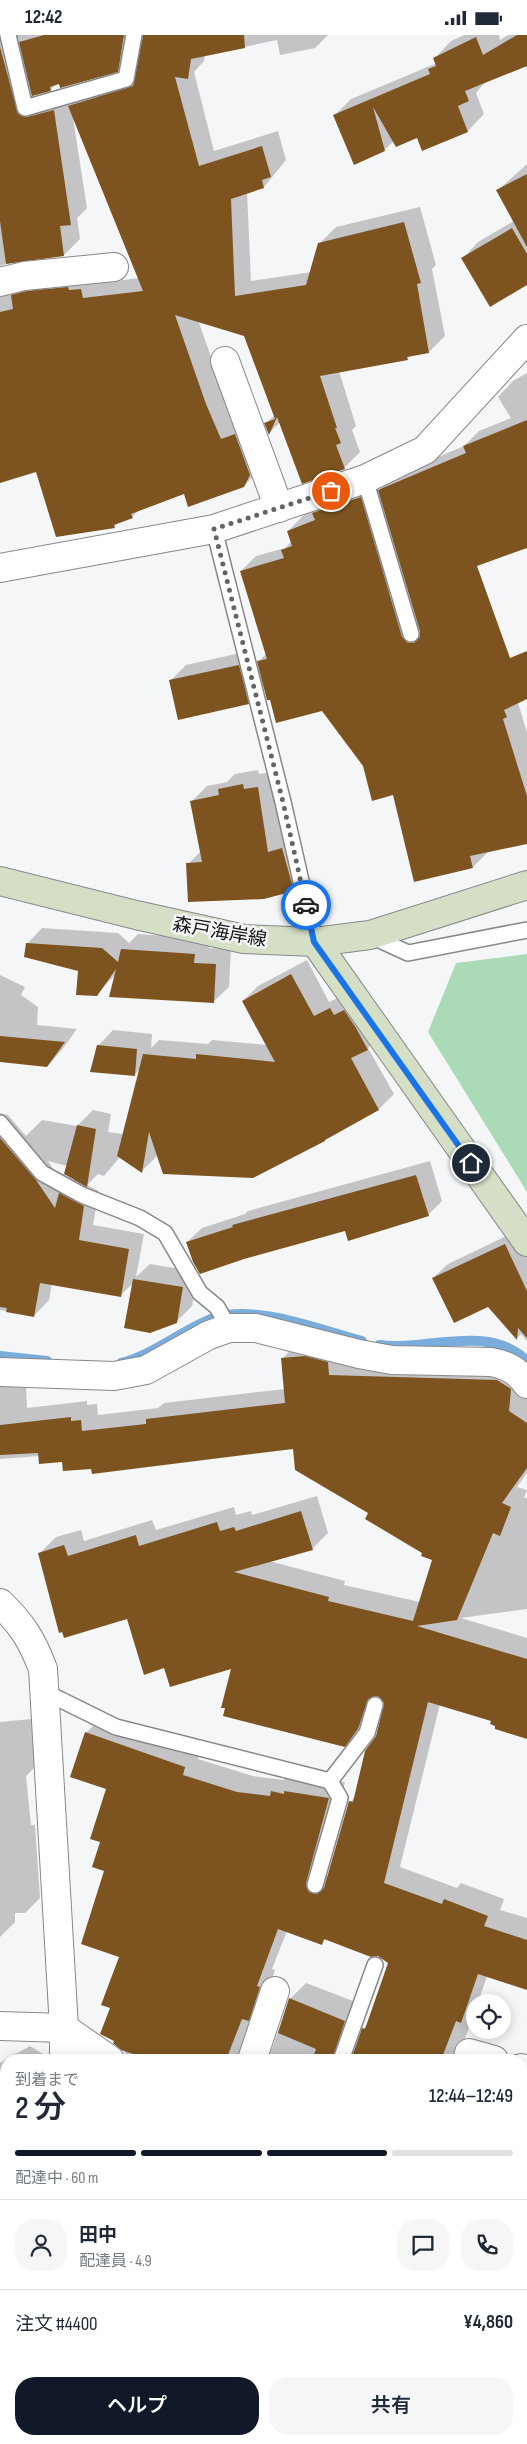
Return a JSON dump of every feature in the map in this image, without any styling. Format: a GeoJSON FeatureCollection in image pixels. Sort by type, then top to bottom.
{"type":"FeatureCollection","features":[{"type":"Feature","properties":{"kind":"main road","name":"森戸海岸線"},"geometry":{"type":"LineString","coordinates":[[0,881],[136,915],[244,939],[314,942],[370,935],[527,885]]}},
{"type":"Feature","properties":{"kind":"main road"},"geometry":{"type":"LineString","coordinates":[[314,942],[527,1242]]}},
{"type":"Feature","properties":{"kind":"street"},"geometry":{"type":"LineString","coordinates":[[0,282],[24,275],[114,267]]}},
{"type":"Feature","properties":{"kind":"street"},"geometry":{"type":"LineString","coordinates":[[0,568],[214,529],[366,479],[424,450],[527,339]]}},
{"type":"Feature","properties":{"kind":"street"},"geometry":{"type":"LineString","coordinates":[[226,361],[279,508]]}},
{"type":"Feature","properties":{"kind":"street"},"geometry":{"type":"LineString","coordinates":[[0,1372],[114,1376],[131,1374],[146,1370],[209,1335],[224,1319],[359,1354],[392,1360],[491,1362],[506,1365],[519,1373],[527,1384]]}},
{"type":"Feature","properties":{"kind":"street"},"geometry":{"type":"LineString","coordinates":[[0,1603],[20,1622],[34,1646],[42,1669],[45,1692],[64,2054]]}},
{"type":"Feature","properties":{"kind":"street"},"geometry":{"type":"LineString","coordinates":[[254,2054],[276,1991]]}},
{"type":"Feature","properties":{"kind":"street"},"geometry":{"type":"LineString","coordinates":[[0,2026],[64,2028],[101,2054]]}},
{"type":"Feature","properties":{"kind":"lane"},"geometry":{"type":"LineString","coordinates":[[0,36],[7,35],[25,108],[126,79],[134,35]]}},
{"type":"Feature","properties":{"kind":"lane"},"geometry":{"type":"LineString","coordinates":[[366,479],[411,635]]}},
{"type":"Feature","properties":{"kind":"lane"},"geometry":{"type":"LineString","coordinates":[[214,529],[283,802],[314,942]]}},
{"type":"Feature","properties":{"kind":"lane"},"geometry":{"type":"LineString","coordinates":[[370,935],[408,953],[527,930]]}},
{"type":"Feature","properties":{"kind":"lane"},"geometry":{"type":"LineString","coordinates":[[0,1123],[42,1173],[82,1195],[140,1218],[165,1233],[200,1293],[224,1319]]}},
{"type":"Feature","properties":{"kind":"lane"},"geometry":{"type":"LineString","coordinates":[[45,1692],[116,1727],[330,1781],[340,1798],[316,1885]]}},
{"type":"Feature","properties":{"kind":"lane"},"geometry":{"type":"LineString","coordinates":[[330,1781],[367,1733],[374,1705]]}},
{"type":"Feature","properties":{"kind":"lane"},"geometry":{"type":"LineString","coordinates":[[343,2054],[376,1965]]}},
{"type":"Feature","properties":{"kind":"green space"},"geometry":{"type":"Polygon","coordinates":[[[527,954],[527,1192],[428,1032],[456,963],[527,954]]]}},
{"type":"Feature","properties":{"kind":"building"},"geometry":{"type":"Polygon","coordinates":[[[44,35],[124,35],[118,72],[60,88],[59,84],[50,87],[51,91],[32,96],[19,42],[44,35]]]}},
{"type":"Feature","properties":{"kind":"building"},"geometry":{"type":"Polygon","coordinates":[[[143,35],[244,35],[245,48],[191,59],[188,79],[175,77],[199,166],[262,146],[271,177],[262,180],[264,188],[231,199],[235,296],[306,285],[318,243],[404,222],[421,283],[417,284],[429,353],[407,357],[408,360],[320,376],[337,428],[335,428],[341,443],[336,445],[345,469],[302,484],[277,417],[269,435],[264,423],[275,419],[244,336],[175,315],[206,404],[221,439],[235,434],[250,475],[244,487],[188,507],[184,494],[131,514],[133,518],[114,525],[115,528],[56,537],[36,472],[0,483],[0,312],[13,309],[11,295],[27,291],[68,287],[69,290],[81,289],[83,298],[143,291],[68,106],[133,86],[143,35]]]}},
{"type":"Feature","properties":{"kind":"building"},"geometry":{"type":"Polygon","coordinates":[[[517,35],[527,35],[527,66],[465,91],[469,101],[458,106],[468,132],[422,151],[417,138],[396,147],[373,107],[385,151],[354,165],[333,115],[430,74],[428,69],[436,66],[433,58],[476,37],[483,55],[517,35]]]}},
{"type":"Feature","properties":{"kind":"building"},"geometry":{"type":"Polygon","coordinates":[[[0,47],[18,114],[27,117],[54,110],[71,225],[60,226],[64,256],[6,264],[0,221],[0,47]]]}},
{"type":"Feature","properties":{"kind":"building"},"geometry":{"type":"Polygon","coordinates":[[[527,174],[527,247],[496,190],[527,174]]]}},
{"type":"Feature","properties":{"kind":"building"},"geometry":{"type":"Polygon","coordinates":[[[512,228],[527,254],[527,285],[490,307],[461,258],[512,228]]]}},
{"type":"Feature","properties":{"kind":"building"},"geometry":{"type":"Polygon","coordinates":[[[527,420],[527,548],[477,566],[510,658],[527,651],[527,699],[504,710],[507,717],[503,719],[527,796],[527,844],[470,856],[473,868],[414,882],[393,795],[372,801],[363,766],[322,711],[276,723],[270,700],[267,700],[257,661],[267,659],[240,571],[284,558],[281,550],[292,546],[287,531],[315,520],[312,513],[361,497],[402,637],[408,643],[414,643],[420,637],[420,631],[378,490],[466,453],[463,446],[527,420]]]}},
{"type":"Feature","properties":{"kind":"building"},"geometry":{"type":"Polygon","coordinates":[[[239,665],[249,704],[178,720],[169,680],[239,665]]]}},
{"type":"Feature","properties":{"kind":"building"},"geometry":{"type":"Polygon","coordinates":[[[243,784],[244,789],[258,787],[268,852],[282,848],[294,891],[264,899],[188,902],[186,863],[202,862],[190,801],[219,795],[218,789],[243,784]]]}},
{"type":"Feature","properties":{"kind":"building"},"geometry":{"type":"Polygon","coordinates":[[[26,943],[102,948],[118,962],[121,949],[195,954],[194,963],[216,964],[214,1003],[109,997],[116,969],[97,996],[76,995],[78,971],[24,957],[26,943]]]}},
{"type":"Feature","properties":{"kind":"building"},"geometry":{"type":"Polygon","coordinates":[[[291,974],[314,1016],[330,1008],[334,1015],[344,1010],[356,1028],[368,1050],[351,1058],[379,1110],[325,1141],[253,1178],[163,1174],[149,1132],[142,1173],[117,1156],[143,1054],[196,1059],[196,1054],[275,1062],[242,1001],[291,974]]]}},
{"type":"Feature","properties":{"kind":"building"},"geometry":{"type":"Polygon","coordinates":[[[0,1036],[65,1042],[47,1067],[0,1062],[0,1036]]]}},
{"type":"Feature","properties":{"kind":"building"},"geometry":{"type":"Polygon","coordinates":[[[97,1045],[137,1049],[135,1076],[90,1072],[97,1045]]]}},
{"type":"Feature","properties":{"kind":"building"},"geometry":{"type":"Polygon","coordinates":[[[77,1125],[96,1129],[87,1187],[64,1174],[77,1125]]]}},
{"type":"Feature","properties":{"kind":"building"},"geometry":{"type":"Polygon","coordinates":[[[0,1138],[36,1180],[55,1208],[59,1193],[84,1206],[79,1240],[129,1249],[121,1297],[40,1283],[34,1317],[6,1312],[7,1308],[0,1307],[0,1138]]]}},
{"type":"Feature","properties":{"kind":"building"},"geometry":{"type":"Polygon","coordinates":[[[416,1175],[429,1216],[348,1241],[345,1231],[244,1259],[200,1274],[193,1262],[186,1242],[233,1227],[232,1225],[416,1175]]]}},
{"type":"Feature","properties":{"kind":"building"},"geometry":{"type":"Polygon","coordinates":[[[505,1244],[527,1291],[527,1338],[518,1328],[517,1340],[488,1307],[454,1323],[432,1278],[505,1244]]]}},
{"type":"Feature","properties":{"kind":"building"},"geometry":{"type":"Polygon","coordinates":[[[133,1279],[183,1287],[177,1323],[150,1333],[124,1328],[133,1279]]]}},
{"type":"Feature","properties":{"kind":"building"},"geometry":{"type":"Polygon","coordinates":[[[305,1356],[328,1362],[329,1375],[497,1380],[511,1389],[509,1411],[527,1423],[527,1468],[502,1503],[511,1507],[500,1536],[493,1533],[457,1620],[417,1626],[527,1659],[527,1739],[495,1729],[495,1726],[490,1724],[491,1721],[428,1702],[384,1883],[442,1904],[444,1899],[488,1916],[484,1926],[527,1940],[527,1990],[478,1974],[471,1994],[466,1994],[466,2009],[461,2023],[456,2021],[443,2054],[353,2054],[362,2028],[365,2029],[388,1963],[378,1956],[371,1957],[324,1939],[322,1945],[278,1929],[257,1986],[260,1987],[249,2021],[242,2019],[228,2054],[133,2054],[121,2050],[113,2043],[114,2041],[100,2034],[110,2008],[101,2005],[119,1957],[81,1944],[104,1871],[92,1867],[100,1842],[90,1839],[106,1789],[70,1777],[85,1732],[185,1767],[183,1775],[237,1792],[270,1796],[271,1791],[284,1794],[284,1791],[329,1798],[306,1883],[309,1892],[317,1894],[324,1888],[349,1801],[353,1802],[365,1751],[376,1736],[384,1703],[378,1696],[368,1699],[358,1729],[345,1747],[223,1716],[225,1708],[221,1708],[231,1669],[170,1687],[164,1668],[144,1675],[127,1619],[64,1638],[62,1632],[59,1633],[38,1553],[64,1545],[68,1556],[136,1535],[139,1546],[217,1522],[220,1531],[234,1527],[236,1531],[301,1511],[313,1550],[234,1572],[329,1597],[328,1601],[413,1621],[432,1560],[421,1556],[422,1553],[365,1519],[368,1513],[295,1470],[293,1449],[92,1474],[91,1469],[63,1471],[62,1462],[39,1464],[38,1453],[0,1455],[0,1425],[71,1417],[71,1421],[81,1420],[82,1431],[146,1424],[146,1419],[285,1403],[281,1358],[305,1356]]]}},
{"type":"Feature","properties":{"kind":"building"},"geometry":{"type":"Polygon","coordinates":[[[289,1998],[345,2021],[334,2054],[314,2054],[316,2049],[278,2033],[289,1998]]]}},
{"type":"Feature","properties":{"kind":"waterway"},"geometry":{"type":"LineString","coordinates":[[121,1363],[144,1355],[191,1328],[214,1318],[231,1315],[268,1316],[362,1341]]}},
{"type":"Feature","properties":{"kind":"waterway"},"geometry":{"type":"LineString","coordinates":[[379,1345],[398,1346],[456,1341],[494,1343],[511,1349],[527,1361]]}},
{"type":"Feature","properties":{"kind":"waterway"},"geometry":{"type":"LineString","coordinates":[[0,1356],[47,1361]]}},
{"type":"Feature","properties":{"kind":"way so far"},"geometry":{"type":"LineString","coordinates":[[306,905],[283,802],[214,529],[331,491]]}},
{"type":"Feature","properties":{"kind":"route"},"geometry":{"type":"LineString","coordinates":[[306,905],[314,942],[471,1163]]}}]}
